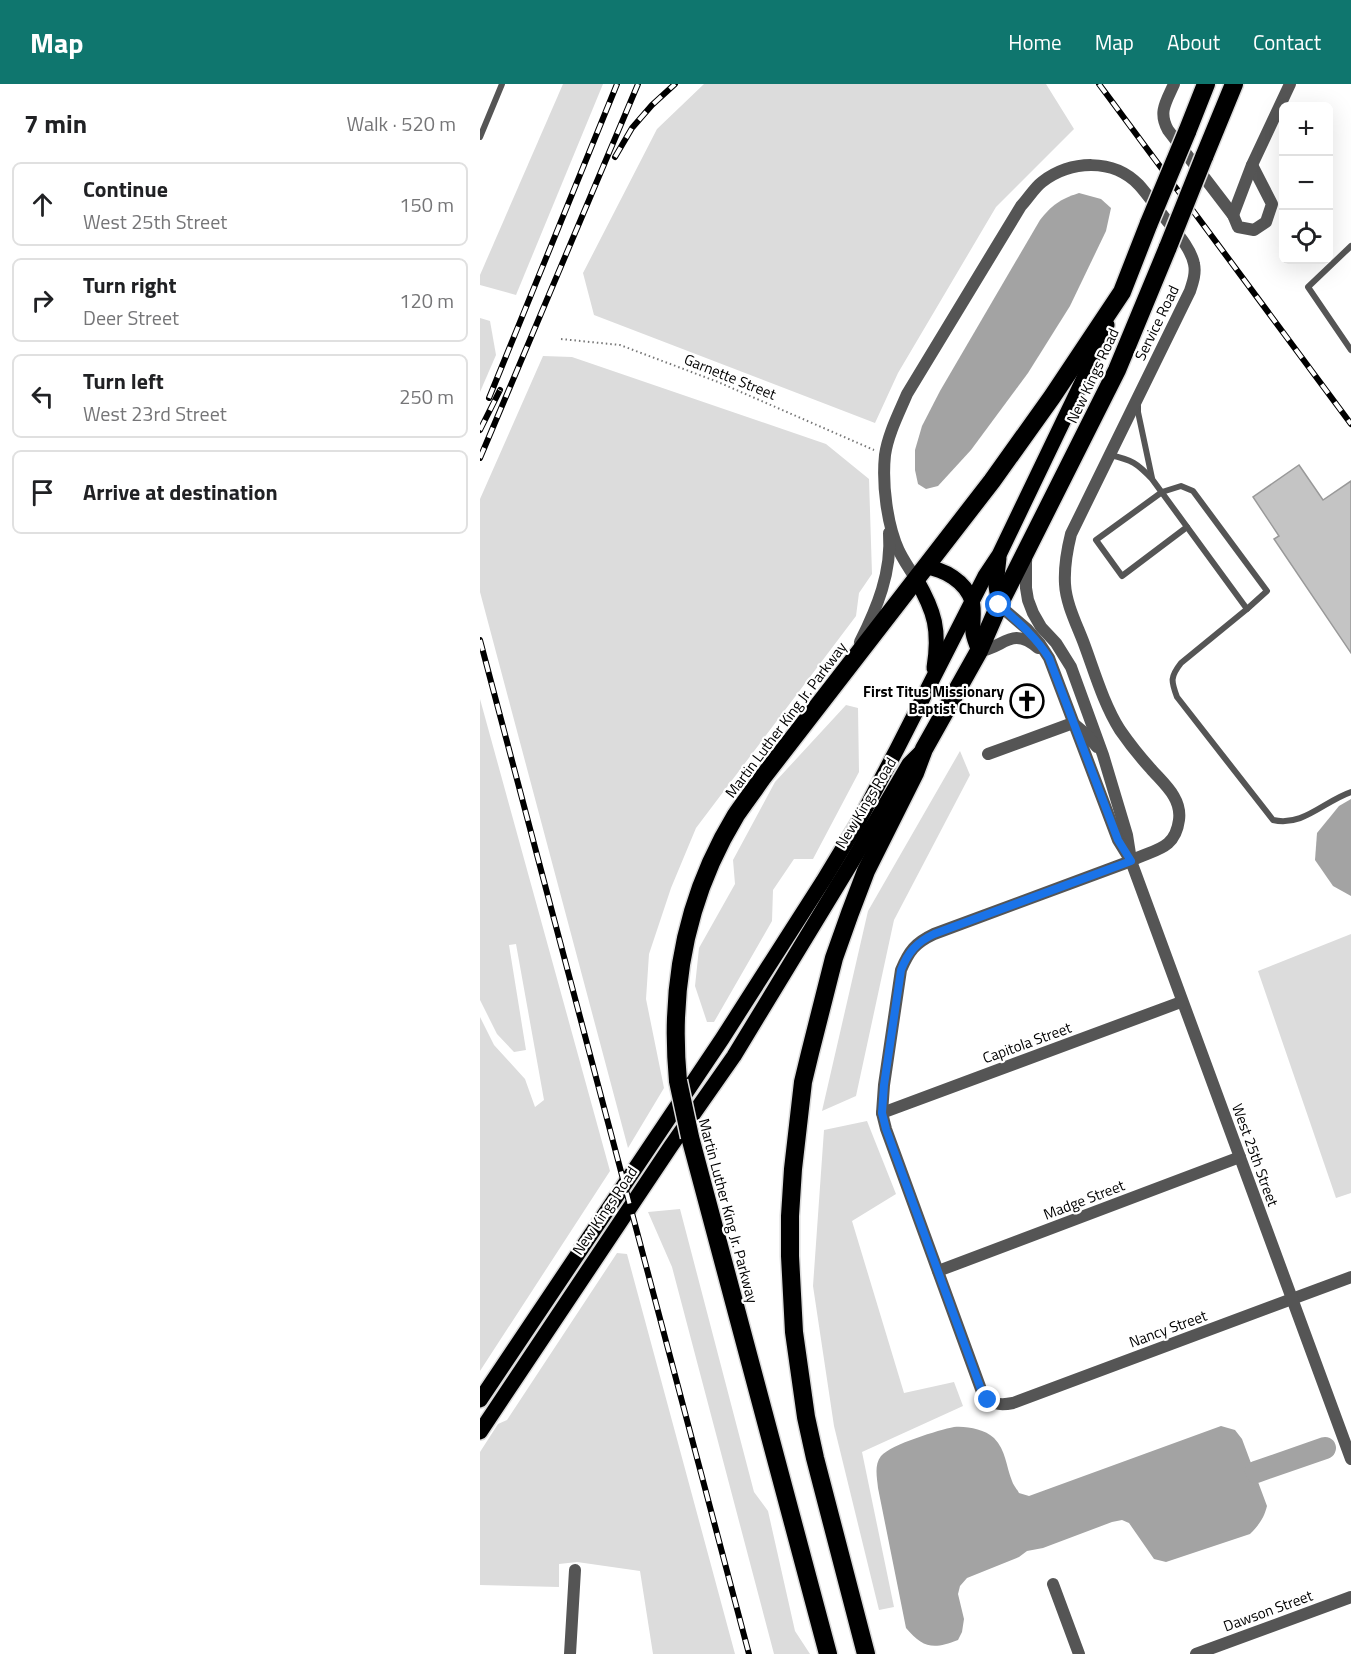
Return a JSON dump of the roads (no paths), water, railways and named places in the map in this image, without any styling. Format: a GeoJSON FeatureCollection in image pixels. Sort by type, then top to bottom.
{"type":"FeatureCollection","features":[{"type":"Feature","properties":{"kind":"highway","name":"New Kings Road"},"geometry":{"type":"LineString","coordinates":[[1122,292],[1206,84]]}},
{"type":"Feature","properties":{"kind":"highway","name":"New Kings Road"},"geometry":{"type":"LineString","coordinates":[[924,749],[979,651],[999,605],[1117,370],[1234,84]]}},
{"type":"Feature","properties":{"kind":"highway","name":"Martin Luther King Jr. Parkway"},"geometry":{"type":"LineString","coordinates":[[828,1654],[690,1137],[678,1081],[675,1025],[680,968],[694,905],[736,815],[844,671],[992,481],[1122,292]]}},
{"type":"Feature","properties":{"kind":"highway"},"geometry":{"type":"LineString","coordinates":[[866,1654],[817,1467],[798,1370],[790,1256],[793,1169],[803,1082],[834,958],[866,871],[915,773],[924,749]]}},
{"type":"Feature","properties":{"kind":"main road","name":"New Kings Road"},"geometry":{"type":"LineString","coordinates":[[480,1432],[734,1056],[858,823],[985,576],[999,555],[1083,380],[1122,292]]}},
{"type":"Feature","properties":{"kind":"main road"},"geometry":{"type":"LineString","coordinates":[[999,555],[996,586],[999,605]]}},
{"type":"Feature","properties":{"kind":"main road"},"geometry":{"type":"LineString","coordinates":[[932,680],[937,633],[921,573],[937,568],[949,574],[964,588],[972,601],[973,636],[979,651]]}},
{"type":"Feature","properties":{"kind":"main road","name":"New Kings Road"},"geometry":{"type":"LineString","coordinates":[[480,1400],[722,1039],[854,860],[909,765],[924,749]]}},
{"type":"Feature","properties":{"kind":"street"},"geometry":{"type":"LineString","coordinates":[[1173,84],[1163,111],[1163,121],[1233,215],[1238,227],[1254,230],[1266,222],[1272,204],[1252,165]]}},
{"type":"Feature","properties":{"kind":"street"},"geometry":{"type":"LineString","coordinates":[[1233,215],[1252,165],[1290,84]]}},
{"type":"Feature","properties":{"kind":"street","name":"Service Road"},"geometry":{"type":"LineString","coordinates":[[882,1113],[901,970],[913,947],[934,934],[1161,849],[1177,831],[1180,817],[1178,803],[1168,786],[1120,730],[1106,704],[1071,609],[1065,586],[1065,560],[1071,534],[1190,291],[1195,276],[1194,263],[1183,241],[1138,185],[1122,172],[1102,165],[1081,165],[1060,171],[1041,183],[1021,206],[908,394],[893,425],[885,454],[885,484],[892,534],[900,552],[921,573]]}},
{"type":"Feature","properties":{"kind":"street"},"geometry":{"type":"LineString","coordinates":[[844,671],[869,624],[888,570],[890,543],[888,511]]}},
{"type":"Feature","properties":{"kind":"street","name":"West 25th Street"},"geometry":{"type":"LineString","coordinates":[[1026,552],[1028,600],[1041,627],[1056,643],[1071,667],[1103,755],[1127,835],[1131,861],[1351,1460]]}},
{"type":"Feature","properties":{"kind":"street","name":"West 25th Street"},"geometry":{"type":"LineString","coordinates":[[999,605],[1027,629],[1049,658],[1118,840],[1131,861]]}},
{"type":"Feature","properties":{"kind":"street"},"geometry":{"type":"LineString","coordinates":[[979,651],[986,651],[1004,640],[1018,638],[1031,642],[1049,658]]}},
{"type":"Feature","properties":{"kind":"street"},"geometry":{"type":"LineString","coordinates":[[988,754],[1073,723],[1086,734],[1103,755]]}},
{"type":"Feature","properties":{"kind":"street","name":"Capitola Street"},"geometry":{"type":"LineString","coordinates":[[882,1113],[1181,1002]]}},
{"type":"Feature","properties":{"kind":"street"},"geometry":{"type":"LineString","coordinates":[[882,1113],[938,1271]]}},
{"type":"Feature","properties":{"kind":"street","name":"Madge Street"},"geometry":{"type":"LineString","coordinates":[[938,1271],[1240,1157]]}},
{"type":"Feature","properties":{"kind":"street"},"geometry":{"type":"LineString","coordinates":[[575,1258],[595,1260]]}},
{"type":"Feature","properties":{"kind":"street","name":"Nancy Street"},"geometry":{"type":"LineString","coordinates":[[938,1271],[982,1392],[988,1400],[995,1404],[1013,1403],[1351,1277]]}},
{"type":"Feature","properties":{"kind":"street"},"geometry":{"type":"LineString","coordinates":[[570,1654],[575,1570]]}},
{"type":"Feature","properties":{"kind":"street"},"geometry":{"type":"LineString","coordinates":[[1053,1584],[1079,1654]]}},
{"type":"Feature","properties":{"kind":"street","name":"Dawson Street"},"geometry":{"type":"LineString","coordinates":[[1196,1654],[1351,1597]]}},
{"type":"Feature","properties":{"kind":"lane"},"geometry":{"type":"LineString","coordinates":[[480,136],[502,84]]}},
{"type":"Feature","properties":{"kind":"lane"},"geometry":{"type":"LineString","coordinates":[[1351,246],[1308,287],[1351,350]]}},
{"type":"Feature","properties":{"kind":"lane"},"geometry":{"type":"LineString","coordinates":[[1138,397],[1138,412],[1152,479]]}},
{"type":"Feature","properties":{"kind":"lane"},"geometry":{"type":"LineString","coordinates":[[1109,454],[1129,459],[1140,466],[1152,479],[1247,609]]}},
{"type":"Feature","properties":{"kind":"lane"},"geometry":{"type":"LineString","coordinates":[[1187,527],[1122,576],[1096,540],[1162,492],[1181,486],[1193,491],[1267,591],[1181,663],[1174,672],[1172,683],[1177,697],[1273,820],[1284,823],[1298,819],[1338,796],[1351,792]]}},
{"type":"Feature","properties":{"kind":"waterway"},"geometry":{"type":"LineString","coordinates":[[1256,1472],[1325,1448]]}},
{"type":"Feature","properties":{"kind":"railway"},"geometry":{"type":"LineString","coordinates":[[489,398],[617,84]]}},
{"type":"Feature","properties":{"kind":"railway"},"geometry":{"type":"LineString","coordinates":[[480,458],[638,84]]}},
{"type":"Feature","properties":{"kind":"railway"},"geometry":{"type":"LineString","coordinates":[[615,157],[632,128],[675,84]]}},
{"type":"Feature","properties":{"kind":"railway"},"geometry":{"type":"LineString","coordinates":[[1099,84],[1351,424]]}},
{"type":"Feature","properties":{"kind":"railway"},"geometry":{"type":"LineString","coordinates":[[480,430],[500,390]]}},
{"type":"Feature","properties":{"kind":"railway"},"geometry":{"type":"LineString","coordinates":[[480,640],[749,1654]]}},
{"type":"Feature","properties":{"kind":"place","name":"First Titus Missionary Baptist Church"},"geometry":{"type":"Point","coordinates":[1027,701]}}]}
